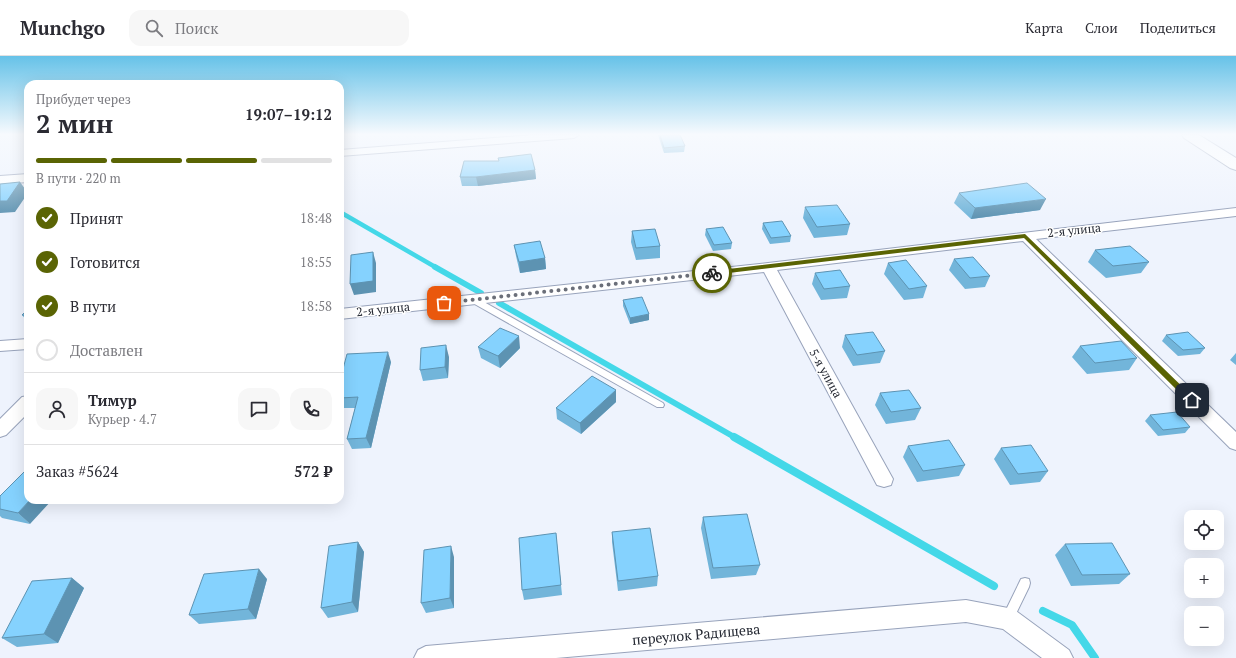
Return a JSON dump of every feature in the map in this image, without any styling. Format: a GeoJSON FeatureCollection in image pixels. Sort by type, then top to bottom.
{"type":"FeatureCollection","features":[{"type":"Feature","properties":{"kind":"street"},"geometry":{"type":"LineString","coordinates":[[0,180],[24,178]]}},
{"type":"Feature","properties":{"kind":"street","name":"2-я улица"},"geometry":{"type":"LineString","coordinates":[[344,314],[768,267],[1236,212]]}},
{"type":"Feature","properties":{"kind":"street"},"geometry":{"type":"LineString","coordinates":[[1025,236],[1236,443]]}},
{"type":"Feature","properties":{"kind":"street","name":"5-я улица"},"geometry":{"type":"LineString","coordinates":[[768,267],[884,479]]}},
{"type":"Feature","properties":{"kind":"street"},"geometry":{"type":"LineString","coordinates":[[0,346],[24,344]]}},
{"type":"Feature","properties":{"kind":"street"},"geometry":{"type":"LineString","coordinates":[[0,430],[24,406]]}},
{"type":"Feature","properties":{"kind":"street","name":"переулок Радищева"},"geometry":{"type":"LineString","coordinates":[[426,658],[966,611],[1008,619]]}},
{"type":"Feature","properties":{"kind":"street"},"geometry":{"type":"LineString","coordinates":[[1008,619],[1061,658]]}},
{"type":"Feature","properties":{"kind":"lane"},"geometry":{"type":"LineString","coordinates":[[474,300],[660,406]]}},
{"type":"Feature","properties":{"kind":"lane"},"geometry":{"type":"LineString","coordinates":[[1008,619],[1025,583]]}},
{"type":"Feature","properties":{"kind":"building"},"geometry":{"type":"Polygon","coordinates":[[[463,163],[533,163],[535,170],[476,177],[460,177],[463,163]]]}},
{"type":"Feature","properties":{"kind":"building"},"geometry":{"type":"Polygon","coordinates":[[[20,182],[7,201],[0,201],[0,184],[20,182]]]}},
{"type":"Feature","properties":{"kind":"building"},"geometry":{"type":"Polygon","coordinates":[[[1027,183],[1046,199],[975,208],[959,193],[1027,183]]]}},
{"type":"Feature","properties":{"kind":"building"},"geometry":{"type":"Polygon","coordinates":[[[837,205],[850,224],[817,227],[805,207],[837,205]]]}},
{"type":"Feature","properties":{"kind":"building"},"geometry":{"type":"Polygon","coordinates":[[[782,221],[791,236],[771,238],[763,223],[782,221]]]}},
{"type":"Feature","properties":{"kind":"building"},"geometry":{"type":"Polygon","coordinates":[[[723,227],[732,243],[714,245],[706,229],[723,227]]]}},
{"type":"Feature","properties":{"kind":"building"},"geometry":{"type":"Polygon","coordinates":[[[655,229],[660,246],[636,248],[632,231],[655,229]]]}},
{"type":"Feature","properties":{"kind":"building"},"geometry":{"type":"Polygon","coordinates":[[[540,241],[545,258],[519,262],[514,245],[540,241]]]}},
{"type":"Feature","properties":{"kind":"building"},"geometry":{"type":"Polygon","coordinates":[[[1130,246],[1149,262],[1113,266],[1095,250],[1130,246]]]}},
{"type":"Feature","properties":{"kind":"building"},"geometry":{"type":"Polygon","coordinates":[[[373,252],[373,281],[350,284],[351,255],[373,252]]]}},
{"type":"Feature","properties":{"kind":"building"},"geometry":{"type":"Polygon","coordinates":[[[973,257],[990,276],[970,278],[954,259],[973,257]]]}},
{"type":"Feature","properties":{"kind":"building"},"geometry":{"type":"Polygon","coordinates":[[[906,260],[927,286],[909,289],[888,263],[906,260]]]}},
{"type":"Feature","properties":{"kind":"building"},"geometry":{"type":"Polygon","coordinates":[[[840,270],[850,286],[824,289],[815,273],[840,270]]]}},
{"type":"Feature","properties":{"kind":"building"},"geometry":{"type":"Polygon","coordinates":[[[642,297],[649,314],[630,318],[623,300],[642,297]]]}},
{"type":"Feature","properties":{"kind":"building"},"geometry":{"type":"Polygon","coordinates":[[[500,328],[519,336],[498,356],[478,347],[500,328]]]}},
{"type":"Feature","properties":{"kind":"building"},"geometry":{"type":"Polygon","coordinates":[[[873,332],[885,351],[857,355],[845,335],[873,332]]]}},
{"type":"Feature","properties":{"kind":"building"},"geometry":{"type":"Polygon","coordinates":[[[1188,332],[1205,348],[1183,350],[1166,335],[1188,332]]]}},
{"type":"Feature","properties":{"kind":"building"},"geometry":{"type":"Polygon","coordinates":[[[1121,341],[1137,358],[1095,363],[1080,346],[1121,341]]]}},
{"type":"Feature","properties":{"kind":"building"},"geometry":{"type":"Polygon","coordinates":[[[446,345],[445,367],[420,370],[421,348],[446,345]]]}},
{"type":"Feature","properties":{"kind":"building"},"geometry":{"type":"Polygon","coordinates":[[[388,352],[366,438],[347,439],[358,397],[344,398],[344,365],[347,354],[388,352]]]}},
{"type":"Feature","properties":{"kind":"building"},"geometry":{"type":"Polygon","coordinates":[[[592,376],[616,390],[580,423],[556,408],[592,376]]]}},
{"type":"Feature","properties":{"kind":"building"},"geometry":{"type":"Polygon","coordinates":[[[909,390],[921,408],[891,412],[880,393],[909,390]]]}},
{"type":"Feature","properties":{"kind":"building"},"geometry":{"type":"Polygon","coordinates":[[[1177,412],[1190,427],[1163,430],[1150,415],[1177,412]]]}},
{"type":"Feature","properties":{"kind":"building"},"geometry":{"type":"Polygon","coordinates":[[[949,440],[965,465],[923,471],[908,446],[949,440]]]}},
{"type":"Feature","properties":{"kind":"building"},"geometry":{"type":"Polygon","coordinates":[[[1031,445],[1048,471],[1018,474],[1001,448],[1031,445]]]}},
{"type":"Feature","properties":{"kind":"building"},"geometry":{"type":"Polygon","coordinates":[[[24,472],[24,504],[26,504],[18,513],[0,509],[0,496],[24,472]]]}},
{"type":"Feature","properties":{"kind":"building"},"geometry":{"type":"Polygon","coordinates":[[[747,514],[760,565],[713,568],[703,517],[747,514]]]}},
{"type":"Feature","properties":{"kind":"building"},"geometry":{"type":"Polygon","coordinates":[[[650,528],[658,576],[618,581],[612,532],[650,528]]]}},
{"type":"Feature","properties":{"kind":"building"},"geometry":{"type":"Polygon","coordinates":[[[556,533],[561,585],[522,590],[519,538],[556,533]]]}},
{"type":"Feature","properties":{"kind":"building"},"geometry":{"type":"Polygon","coordinates":[[[358,542],[352,602],[321,608],[329,546],[358,542]]]}},
{"type":"Feature","properties":{"kind":"building"},"geometry":{"type":"Polygon","coordinates":[[[1112,543],[1130,574],[1082,575],[1065,544],[1112,543]]]}},
{"type":"Feature","properties":{"kind":"building"},"geometry":{"type":"Polygon","coordinates":[[[451,546],[450,598],[421,603],[424,550],[451,546]]]}},
{"type":"Feature","properties":{"kind":"building"},"geometry":{"type":"Polygon","coordinates":[[[259,569],[248,609],[189,615],[204,574],[259,569]]]}},
{"type":"Feature","properties":{"kind":"building"},"geometry":{"type":"Polygon","coordinates":[[[72,578],[44,634],[2,638],[32,581],[72,578]]]}},
{"type":"Feature","properties":{"kind":"waterway"},"geometry":{"type":"LineString","coordinates":[[344,214],[437,268]]}},
{"type":"Feature","properties":{"kind":"waterway"},"geometry":{"type":"LineString","coordinates":[[435,267],[481,293]]}},
{"type":"Feature","properties":{"kind":"waterway"},"geometry":{"type":"LineString","coordinates":[[499,303],[736,438]]}},
{"type":"Feature","properties":{"kind":"waterway"},"geometry":{"type":"LineString","coordinates":[[734,437],[994,586]]}},
{"type":"Feature","properties":{"kind":"waterway"},"geometry":{"type":"LineString","coordinates":[[1043,611],[1072,625],[1095,658]]}},
{"type":"Feature","properties":{"kind":"way so far"},"geometry":{"type":"LineString","coordinates":[[444,303],[712,273]]}},
{"type":"Feature","properties":{"kind":"route"},"geometry":{"type":"LineString","coordinates":[[712,273],[1025,236],[1192,400]]}}]}
